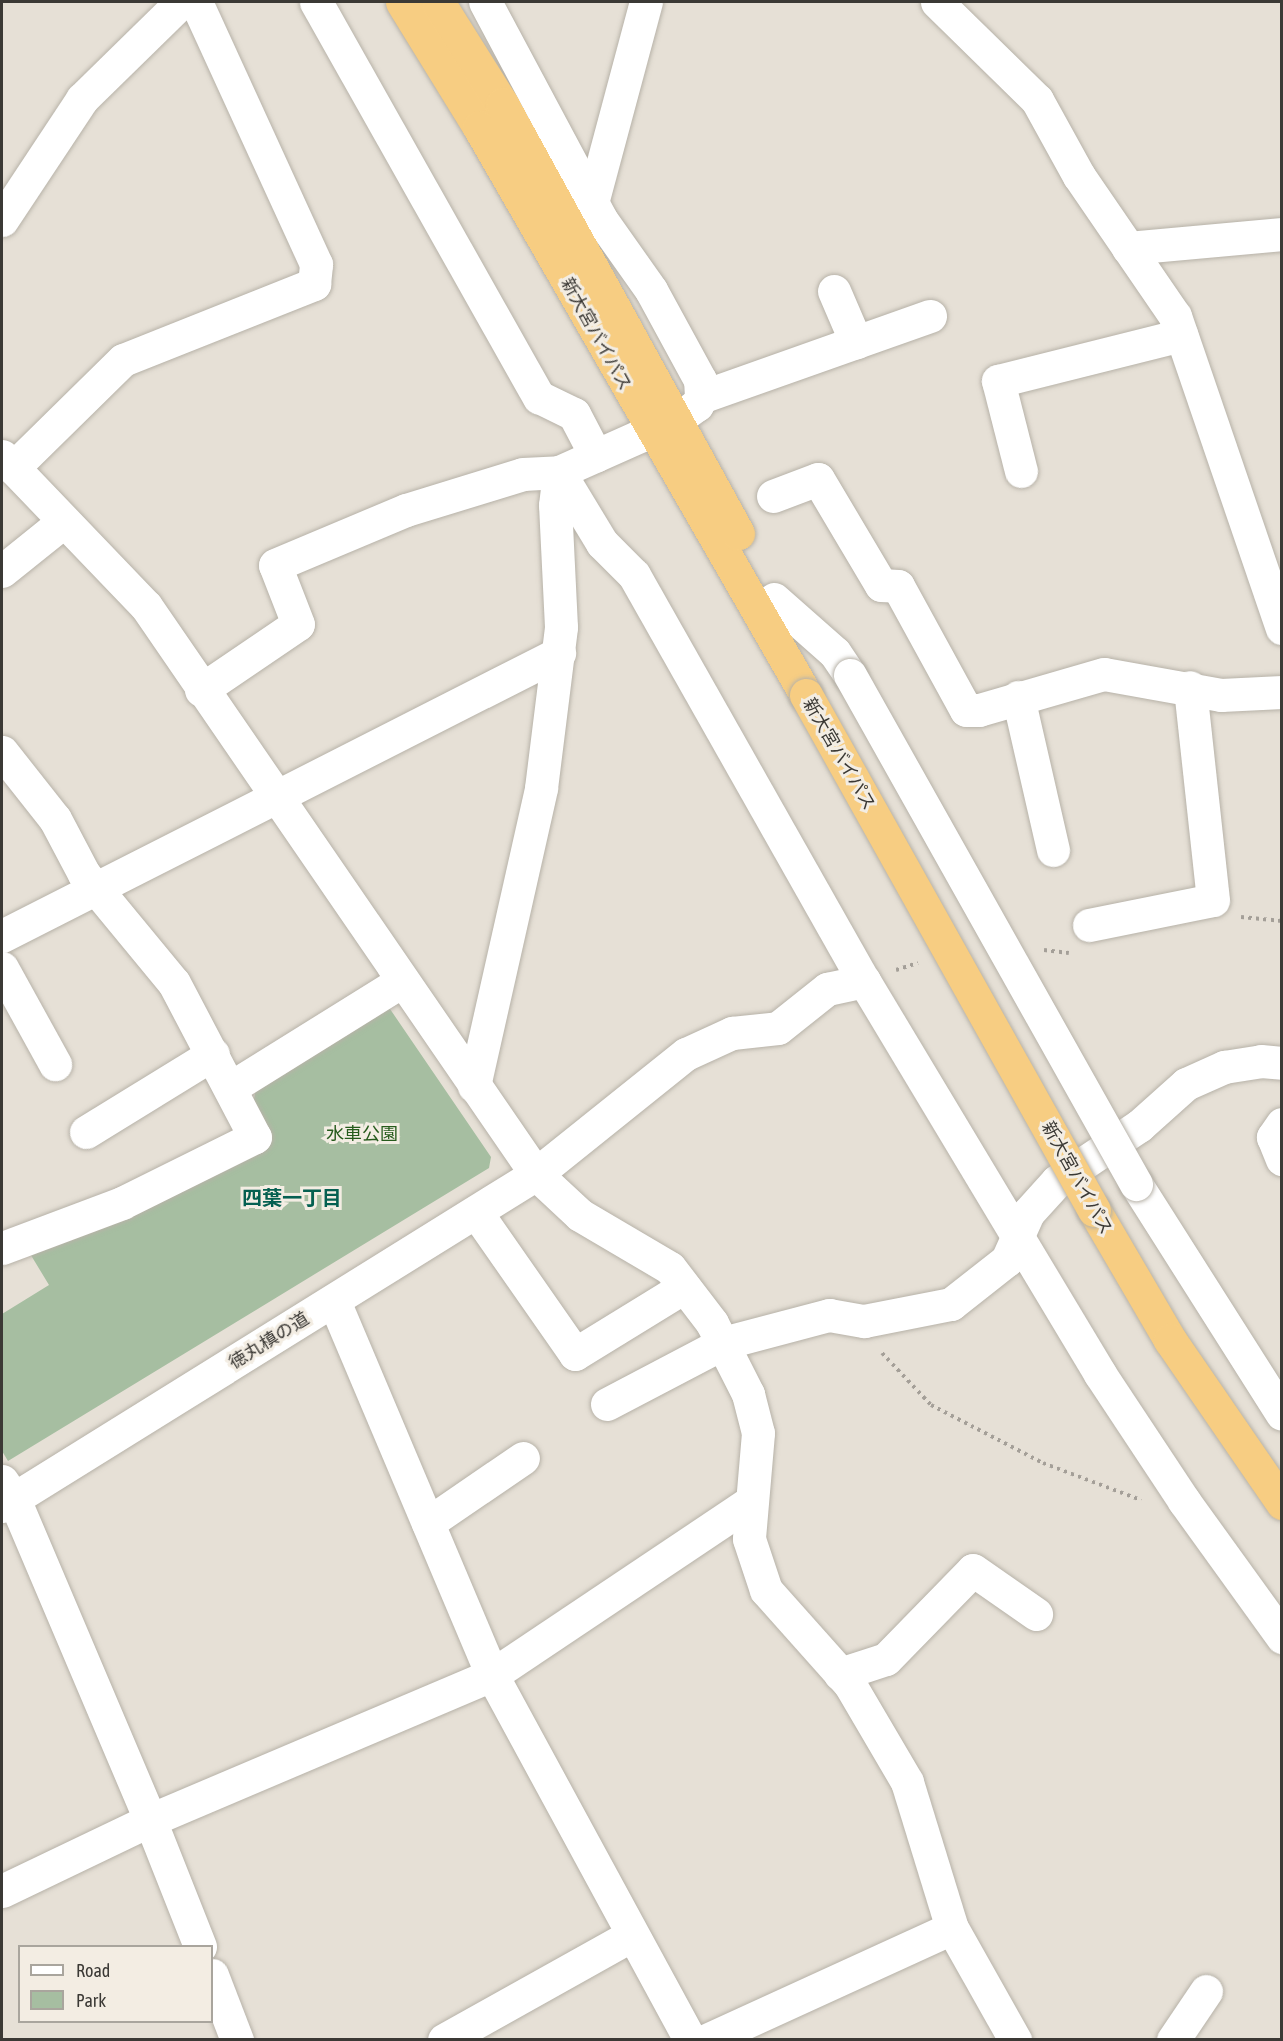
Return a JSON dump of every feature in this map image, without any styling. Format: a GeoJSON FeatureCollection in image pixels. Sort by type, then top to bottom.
{"type":"FeatureCollection","features":[{"type":"Feature","properties":{"kind":"highway","name":"新大宮バイパス"},"geometry":{"type":"LineString","coordinates":[[402,2],[826,686]]}},
{"type":"Feature","properties":{"kind":"highway","name":"新大宮バイパス"},"geometry":{"type":"LineString","coordinates":[[438,2],[502,104],[664,425],[826,686],[1113,1199],[1182,1328],[1281,1473]]}},
{"type":"Feature","properties":{"kind":"highway","name":"新大宮バイパス"},"geometry":{"type":"LineString","coordinates":[[1113,1199],[1170,1340],[1281,1503]]}},
{"type":"Feature","properties":{"kind":"street"},"geometry":{"type":"LineString","coordinates":[[2,220],[82,99],[181,2]]}},
{"type":"Feature","properties":{"kind":"street"},"geometry":{"type":"LineString","coordinates":[[196,2],[316,264],[314,284],[123,360],[7,462],[146,606],[201,690],[536,1174],[580,1215],[670,1268],[723,1343],[748,1394],[758,1433],[750,1502],[749,1539],[766,1590],[840,1674],[907,1782],[952,1928],[1015,2040]]}},
{"type":"Feature","properties":{"kind":"street"},"geometry":{"type":"LineString","coordinates":[[316,2],[539,397],[574,414],[596,456]]}},
{"type":"Feature","properties":{"kind":"street"},"geometry":{"type":"LineString","coordinates":[[201,690],[298,624],[275,565],[406,510],[523,474],[559,472],[664,425],[697,405],[701,397],[700,380],[651,290],[592,203],[485,2]]}},
{"type":"Feature","properties":{"kind":"street"},"geometry":{"type":"LineString","coordinates":[[592,203],[646,2]]}},
{"type":"Feature","properties":{"kind":"street"},"geometry":{"type":"LineString","coordinates":[[937,2],[1037,100],[1079,176],[1175,315],[1281,628]]}},
{"type":"Feature","properties":{"kind":"street"},"geometry":{"type":"LineString","coordinates":[[1128,248],[1281,234]]}},
{"type":"Feature","properties":{"kind":"street"},"geometry":{"type":"LineString","coordinates":[[834,291],[856,342]]}},
{"type":"Feature","properties":{"kind":"street"},"geometry":{"type":"LineString","coordinates":[[701,397],[930,316]]}},
{"type":"Feature","properties":{"kind":"street"},"geometry":{"type":"LineString","coordinates":[[1021,471],[998,381],[1181,335]]}},
{"type":"Feature","properties":{"kind":"street"},"geometry":{"type":"LineString","coordinates":[[474,1086],[541,788],[559,653],[555,505],[559,472]]}},
{"type":"Feature","properties":{"kind":"street"},"geometry":{"type":"LineString","coordinates":[[559,472],[602,543],[634,575],[864,981],[1100,1374],[1198,1521],[1281,1637]]}},
{"type":"Feature","properties":{"kind":"street"},"geometry":{"type":"LineString","coordinates":[[773,496],[818,478],[881,585],[898,586],[966,710],[979,710],[1104,674],[1190,687],[1221,695],[1281,692]]}},
{"type":"Feature","properties":{"kind":"street"},"geometry":{"type":"LineString","coordinates":[[2,571],[63,522]]}},
{"type":"Feature","properties":{"kind":"street"},"geometry":{"type":"LineString","coordinates":[[2,936],[559,653]]}},
{"type":"Feature","properties":{"kind":"street"},"geometry":{"type":"LineString","coordinates":[[1089,925],[1213,900],[1190,687]]}},
{"type":"Feature","properties":{"kind":"street"},"geometry":{"type":"LineString","coordinates":[[1018,697],[1053,850]]}},
{"type":"Feature","properties":{"kind":"street"},"geometry":{"type":"LineString","coordinates":[[2,752],[56,819],[84,874],[174,983],[255,1137],[122,1203],[2,1248]]}},
{"type":"Feature","properties":{"kind":"street"},"geometry":{"type":"LineString","coordinates":[[2,968],[56,1065]]}},
{"type":"Feature","properties":{"kind":"street"},"geometry":{"type":"LineString","coordinates":[[230,1088],[402,981]]}},
{"type":"Feature","properties":{"kind":"street","name":"徳丸槙の道"},"geometry":{"type":"LineString","coordinates":[[6,1495],[334,1301],[536,1174],[686,1054],[732,1033],[778,1028],[827,989],[864,981]]}},
{"type":"Feature","properties":{"kind":"street"},"geometry":{"type":"LineString","coordinates":[[86,1132],[213,1054]]}},
{"type":"Feature","properties":{"kind":"street"},"geometry":{"type":"LineString","coordinates":[[607,1404],[723,1343],[829,1315],[848,1316],[864,1321],[951,1304],[1007,1260],[1028,1214],[1057,1181],[1139,1126],[1186,1084],[1224,1067],[1261,1061],[1281,1062]]}},
{"type":"Feature","properties":{"kind":"street"},"geometry":{"type":"LineString","coordinates":[[1281,1124],[1273,1137],[1281,1160]]}},
{"type":"Feature","properties":{"kind":"street"},"geometry":{"type":"LineString","coordinates":[[1113,1199],[1281,1414]]}},
{"type":"Feature","properties":{"kind":"street"},"geometry":{"type":"LineString","coordinates":[[476,1212],[575,1354],[684,1287]]}},
{"type":"Feature","properties":{"kind":"street"},"geometry":{"type":"LineString","coordinates":[[334,1301],[492,1675],[690,2040]]}},
{"type":"Feature","properties":{"kind":"street"},"geometry":{"type":"LineString","coordinates":[[428,1523],[523,1458]]}},
{"type":"Feature","properties":{"kind":"street"},"geometry":{"type":"LineString","coordinates":[[6,1495],[150,1820],[199,1945]]}},
{"type":"Feature","properties":{"kind":"street"},"geometry":{"type":"LineString","coordinates":[[2,1891],[150,1820],[492,1675],[750,1502]]}},
{"type":"Feature","properties":{"kind":"street"},"geometry":{"type":"LineString","coordinates":[[840,1674],[886,1659],[972,1570],[1036,1614]]}},
{"type":"Feature","properties":{"kind":"street"},"geometry":{"type":"LineString","coordinates":[[706,2040],[952,1928]]}},
{"type":"Feature","properties":{"kind":"street"},"geometry":{"type":"LineString","coordinates":[[444,2040],[632,1935]]}},
{"type":"Feature","properties":{"kind":"street"},"geometry":{"type":"LineString","coordinates":[[213,1978],[237,2040]]}},
{"type":"Feature","properties":{"kind":"street"},"geometry":{"type":"LineString","coordinates":[[1173,2040],[1206,1991]]}},
{"type":"Feature","properties":{"kind":"path"},"geometry":{"type":"LineString","coordinates":[[848,1316],[931,1405],[1043,1463],[1198,1521]]}},
{"type":"Feature","properties":{"kind":"green space","name":"水車公園"},"geometry":{"type":"Polygon","coordinates":[[[378,1008],[390,1009],[491,1157],[489,1168],[8,1461],[2,1451],[2,1314],[49,1285],[29,1252],[95,1231],[269,1146],[252,1110],[256,1088],[378,1008]]]}},
{"type":"Feature","properties":{"kind":"district","name":"四葉一丁目"},"geometry":{"type":"Point","coordinates":[292,1197]}}]}
